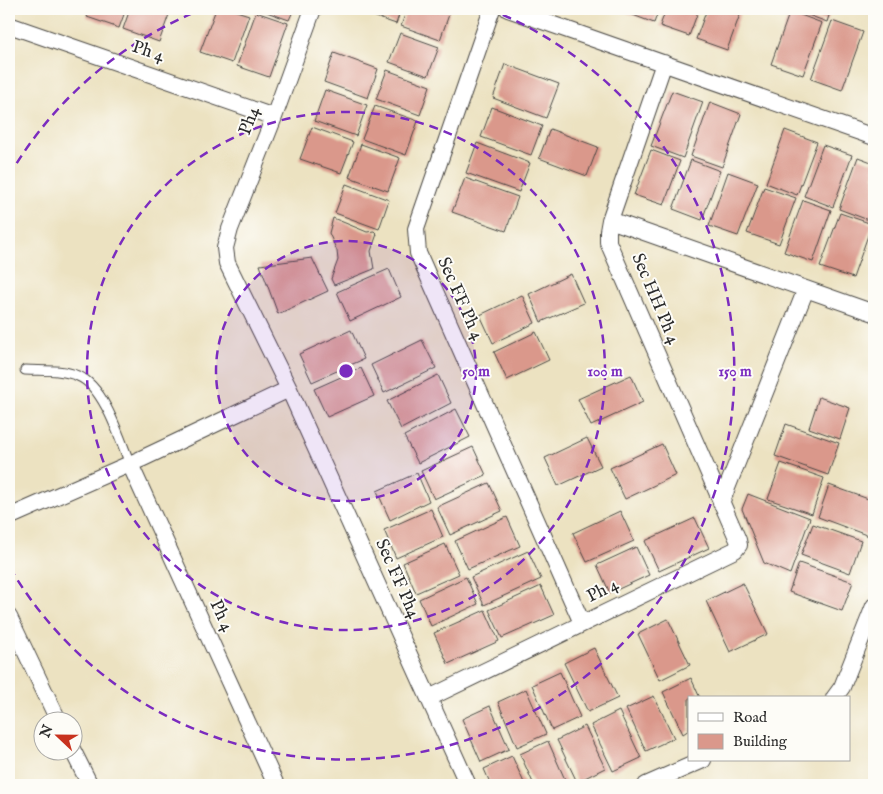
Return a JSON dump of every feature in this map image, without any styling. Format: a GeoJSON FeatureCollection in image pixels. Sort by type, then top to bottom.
{"type":"FeatureCollection","features":[{"type":"Feature","properties":{"kind":"street","name":"Ph4"},"geometry":{"type":"LineString","coordinates":[[225,248],[230,229],[274,117],[313,9]]}},
{"type":"Feature","properties":{"kind":"street","name":"Sec FF Ph 4"},"geometry":{"type":"LineString","coordinates":[[492,9],[416,229],[416,240],[418,253],[582,623]]}},
{"type":"Feature","properties":{"kind":"street"},"geometry":{"type":"LineString","coordinates":[[508,9],[874,137]]}},
{"type":"Feature","properties":{"kind":"street","name":"Ph 4"},"geometry":{"type":"LineString","coordinates":[[9,25],[274,117]]}},
{"type":"Feature","properties":{"kind":"street","name":"Sec HH Ph 4"},"geometry":{"type":"LineString","coordinates":[[664,63],[610,220],[608,242],[739,546]]}},
{"type":"Feature","properties":{"kind":"street"},"geometry":{"type":"LineString","coordinates":[[610,220],[874,313]]}},
{"type":"Feature","properties":{"kind":"street","name":"Sec FF Ph4"},"geometry":{"type":"LineString","coordinates":[[225,248],[228,262],[289,389],[468,785]]}},
{"type":"Feature","properties":{"kind":"street"},"geometry":{"type":"LineString","coordinates":[[721,503],[806,288]]}},
{"type":"Feature","properties":{"kind":"street"},"geometry":{"type":"LineString","coordinates":[[9,518],[141,459],[289,389]]}},
{"type":"Feature","properties":{"kind":"street","name":"Ph 4"},"geometry":{"type":"LineString","coordinates":[[130,464],[276,785]]}},
{"type":"Feature","properties":{"kind":"street","name":"Ph 4"},"geometry":{"type":"LineString","coordinates":[[429,698],[735,550],[739,546]]}},
{"type":"Feature","properties":{"kind":"street"},"geometry":{"type":"LineString","coordinates":[[835,696],[842,687],[874,606]]}},
{"type":"Feature","properties":{"kind":"street"},"geometry":{"type":"LineString","coordinates":[[9,617],[54,712]]}},
{"type":"Feature","properties":{"kind":"street"},"geometry":{"type":"LineString","coordinates":[[79,762],[90,785]]}},
{"type":"Feature","properties":{"kind":"street"},"geometry":{"type":"LineString","coordinates":[[646,785],[698,762]]}},
{"type":"Feature","properties":{"kind":"lane"},"geometry":{"type":"LineString","coordinates":[[25,370],[63,372],[80,376],[94,388],[108,411],[130,464]]}},
{"type":"Feature","properties":{"kind":"building"},"geometry":{"type":"Polygon","coordinates":[[[90,9],[126,9],[119,28],[87,17],[90,9]]]}},
{"type":"Feature","properties":{"kind":"building"},"geometry":{"type":"Polygon","coordinates":[[[130,9],[171,9],[159,42],[123,29],[130,9]]]}},
{"type":"Feature","properties":{"kind":"building"},"geometry":{"type":"Polygon","coordinates":[[[216,9],[230,9],[249,15],[232,63],[200,52],[216,9]]]}},
{"type":"Feature","properties":{"kind":"building"},"geometry":{"type":"Polygon","coordinates":[[[258,9],[294,9],[289,20],[258,9]]]}},
{"type":"Feature","properties":{"kind":"building"},"geometry":{"type":"Polygon","coordinates":[[[353,9],[401,9],[396,24],[353,9]]]}},
{"type":"Feature","properties":{"kind":"building"},"geometry":{"type":"Polygon","coordinates":[[[407,9],[451,9],[440,40],[401,26],[407,9]]]}},
{"type":"Feature","properties":{"kind":"building"},"geometry":{"type":"Polygon","coordinates":[[[626,9],[659,9],[654,23],[625,12],[626,9]]]}},
{"type":"Feature","properties":{"kind":"building"},"geometry":{"type":"Polygon","coordinates":[[[666,9],[699,9],[689,36],[660,26],[666,9]]]}},
{"type":"Feature","properties":{"kind":"building"},"geometry":{"type":"Polygon","coordinates":[[[707,9],[742,9],[727,50],[696,39],[707,9]]]}},
{"type":"Feature","properties":{"kind":"building"},"geometry":{"type":"Polygon","coordinates":[[[792,9],[831,9],[827,22],[792,9]]]}},
{"type":"Feature","properties":{"kind":"building"},"geometry":{"type":"Polygon","coordinates":[[[790,11],[822,23],[803,75],[771,64],[790,11]]]}},
{"type":"Feature","properties":{"kind":"building"},"geometry":{"type":"Polygon","coordinates":[[[256,12],[288,23],[269,77],[237,66],[256,12]]]}},
{"type":"Feature","properties":{"kind":"building"},"geometry":{"type":"Polygon","coordinates":[[[832,21],[863,32],[842,90],[811,79],[832,21]]]}},
{"type":"Feature","properties":{"kind":"building"},"geometry":{"type":"Polygon","coordinates":[[[400,33],[439,47],[428,76],[389,62],[400,33]]]}},
{"type":"Feature","properties":{"kind":"building"},"geometry":{"type":"Polygon","coordinates":[[[334,53],[378,69],[368,98],[324,82],[334,53]]]}},
{"type":"Feature","properties":{"kind":"building"},"geometry":{"type":"Polygon","coordinates":[[[505,64],[559,84],[546,118],[493,98],[505,64]]]}},
{"type":"Feature","properties":{"kind":"building"},"geometry":{"type":"Polygon","coordinates":[[[387,70],[430,86],[420,115],[376,99],[387,70]]]}},
{"type":"Feature","properties":{"kind":"building"},"geometry":{"type":"Polygon","coordinates":[[[325,90],[367,105],[356,136],[314,121],[325,90]]]}},
{"type":"Feature","properties":{"kind":"building"},"geometry":{"type":"Polygon","coordinates":[[[672,91],[703,102],[683,158],[651,146],[672,91]]]}},
{"type":"Feature","properties":{"kind":"building"},"geometry":{"type":"Polygon","coordinates":[[[710,102],[741,114],[722,167],[691,156],[710,102]]]}},
{"type":"Feature","properties":{"kind":"building"},"geometry":{"type":"Polygon","coordinates":[[[375,106],[418,121],[406,155],[362,139],[375,106]]]}},
{"type":"Feature","properties":{"kind":"building"},"geometry":{"type":"Polygon","coordinates":[[[492,107],[542,126],[531,155],[481,137],[492,107]]]}},
{"type":"Feature","properties":{"kind":"building"},"geometry":{"type":"Polygon","coordinates":[[[312,127],[353,142],[341,173],[300,159],[312,127]]]}},
{"type":"Feature","properties":{"kind":"building"},"geometry":{"type":"Polygon","coordinates":[[[550,129],[598,147],[587,176],[539,158],[550,129]]]}},
{"type":"Feature","properties":{"kind":"building"},"geometry":{"type":"Polygon","coordinates":[[[785,130],[817,142],[797,195],[766,183],[785,130]]]}},
{"type":"Feature","properties":{"kind":"building"},"geometry":{"type":"Polygon","coordinates":[[[477,143],[530,163],[519,192],[466,173],[477,143]]]}},
{"type":"Feature","properties":{"kind":"building"},"geometry":{"type":"Polygon","coordinates":[[[361,144],[400,158],[388,191],[349,177],[361,144]]]}},
{"type":"Feature","properties":{"kind":"building"},"geometry":{"type":"Polygon","coordinates":[[[823,145],[852,155],[833,207],[804,196],[823,145]]]}},
{"type":"Feature","properties":{"kind":"building"},"geometry":{"type":"Polygon","coordinates":[[[651,150],[680,161],[664,205],[634,195],[651,150]]]}},
{"type":"Feature","properties":{"kind":"building"},"geometry":{"type":"Polygon","coordinates":[[[858,157],[874,163],[874,213],[871,221],[839,209],[858,157]]]}},
{"type":"Feature","properties":{"kind":"building"},"geometry":{"type":"Polygon","coordinates":[[[691,160],[720,171],[702,220],[673,209],[691,160]]]}},
{"type":"Feature","properties":{"kind":"building"},"geometry":{"type":"Polygon","coordinates":[[[728,172],[758,183],[738,236],[709,226],[728,172]]]}},
{"type":"Feature","properties":{"kind":"building"},"geometry":{"type":"Polygon","coordinates":[[[465,178],[518,197],[506,231],[452,212],[465,178]]]}},
{"type":"Feature","properties":{"kind":"building"},"geometry":{"type":"Polygon","coordinates":[[[346,184],[389,200],[379,229],[335,213],[346,184]]]}},
{"type":"Feature","properties":{"kind":"building"},"geometry":{"type":"Polygon","coordinates":[[[764,187],[796,198],[779,244],[747,233],[764,187]]]}},
{"type":"Feature","properties":{"kind":"building"},"geometry":{"type":"Polygon","coordinates":[[[803,200],[831,210],[813,262],[784,252],[803,200]]]}},
{"type":"Feature","properties":{"kind":"building"},"geometry":{"type":"Polygon","coordinates":[[[840,213],[872,224],[853,278],[820,267],[840,213]]]}},
{"type":"Feature","properties":{"kind":"building"},"geometry":{"type":"Polygon","coordinates":[[[333,218],[367,232],[374,231],[377,234],[371,251],[374,269],[334,285],[331,279],[338,260],[337,251],[329,233],[333,218]]]}},
{"type":"Feature","properties":{"kind":"building"},"geometry":{"type":"Polygon","coordinates":[[[312,258],[328,291],[278,314],[260,265],[312,258]]]}},
{"type":"Feature","properties":{"kind":"building"},"geometry":{"type":"Polygon","coordinates":[[[389,269],[401,297],[350,321],[337,292],[389,269]]]}},
{"type":"Feature","properties":{"kind":"building"},"geometry":{"type":"Polygon","coordinates":[[[571,274],[584,303],[541,322],[529,294],[571,274]]]}},
{"type":"Feature","properties":{"kind":"building"},"geometry":{"type":"Polygon","coordinates":[[[522,295],[535,323],[493,343],[480,315],[522,295]]]}},
{"type":"Feature","properties":{"kind":"building"},"geometry":{"type":"Polygon","coordinates":[[[351,330],[364,359],[312,382],[299,354],[351,330]]]}},
{"type":"Feature","properties":{"kind":"building"},"geometry":{"type":"Polygon","coordinates":[[[536,332],[549,360],[507,380],[494,352],[536,332]]]}},
{"type":"Feature","properties":{"kind":"building"},"geometry":{"type":"Polygon","coordinates":[[[422,340],[436,368],[384,393],[371,365],[422,340]]]}},
{"type":"Feature","properties":{"kind":"building"},"geometry":{"type":"Polygon","coordinates":[[[361,368],[374,396],[327,417],[314,389],[361,368]]]}},
{"type":"Feature","properties":{"kind":"building"},"geometry":{"type":"Polygon","coordinates":[[[438,375],[451,403],[401,429],[387,401],[438,375]]]}},
{"type":"Feature","properties":{"kind":"building"},"geometry":{"type":"Polygon","coordinates":[[[631,375],[643,402],[591,426],[578,399],[631,375]]]}},
{"type":"Feature","properties":{"kind":"building"},"geometry":{"type":"Polygon","coordinates":[[[819,397],[850,408],[840,439],[809,428],[819,397]]]}},
{"type":"Feature","properties":{"kind":"building"},"geometry":{"type":"Polygon","coordinates":[[[456,409],[470,437],[418,463],[404,436],[456,409]]]}},
{"type":"Feature","properties":{"kind":"building"},"geometry":{"type":"Polygon","coordinates":[[[786,424],[839,443],[828,475],[775,456],[786,424]]]}},
{"type":"Feature","properties":{"kind":"building"},"geometry":{"type":"Polygon","coordinates":[[[587,438],[601,466],[558,486],[545,458],[587,438]]]}},
{"type":"Feature","properties":{"kind":"building"},"geometry":{"type":"Polygon","coordinates":[[[662,444],[676,475],[625,499],[610,468],[662,444]]]}},
{"type":"Feature","properties":{"kind":"building"},"geometry":{"type":"Polygon","coordinates":[[[473,447],[486,475],[434,499],[421,471],[473,447]]]}},
{"type":"Feature","properties":{"kind":"building"},"geometry":{"type":"Polygon","coordinates":[[[781,463],[824,478],[812,514],[768,499],[781,463]]]}},
{"type":"Feature","properties":{"kind":"building"},"geometry":{"type":"Polygon","coordinates":[[[417,473],[429,501],[390,520],[377,491],[417,473]]]}},
{"type":"Feature","properties":{"kind":"building"},"geometry":{"type":"Polygon","coordinates":[[[489,483],[502,511],[450,535],[437,507],[489,483]]]}},
{"type":"Feature","properties":{"kind":"building"},"geometry":{"type":"Polygon","coordinates":[[[829,485],[874,501],[874,521],[869,536],[818,517],[829,485]]]}},
{"type":"Feature","properties":{"kind":"building"},"geometry":{"type":"Polygon","coordinates":[[[748,494],[810,518],[790,574],[764,563],[742,509],[748,494]]]}},
{"type":"Feature","properties":{"kind":"building"},"geometry":{"type":"Polygon","coordinates":[[[431,509],[443,537],[396,558],[384,530],[431,509]]]}},
{"type":"Feature","properties":{"kind":"building"},"geometry":{"type":"Polygon","coordinates":[[[620,511],[634,541],[587,562],[573,533],[620,511]]]}},
{"type":"Feature","properties":{"kind":"building"},"geometry":{"type":"Polygon","coordinates":[[[507,517],[520,546],[468,569],[455,541],[507,517]]]}},
{"type":"Feature","properties":{"kind":"building"},"geometry":{"type":"Polygon","coordinates":[[[695,518],[709,548],[659,571],[645,541],[695,518]]]}},
{"type":"Feature","properties":{"kind":"building"},"geometry":{"type":"Polygon","coordinates":[[[813,524],[861,541],[850,573],[801,555],[813,524]]]}},
{"type":"Feature","properties":{"kind":"building"},"geometry":{"type":"Polygon","coordinates":[[[445,544],[459,574],[416,593],[403,563],[445,544]]]}},
{"type":"Feature","properties":{"kind":"building"},"geometry":{"type":"Polygon","coordinates":[[[636,547],[649,575],[610,593],[597,565],[636,547]]]}},
{"type":"Feature","properties":{"kind":"building"},"geometry":{"type":"Polygon","coordinates":[[[528,551],[541,579],[484,605],[471,577],[528,551]]]}},
{"type":"Feature","properties":{"kind":"building"},"geometry":{"type":"Polygon","coordinates":[[[799,563],[853,582],[842,611],[789,592],[799,563]]]}},
{"type":"Feature","properties":{"kind":"building"},"geometry":{"type":"Polygon","coordinates":[[[466,577],[478,604],[431,626],[419,599],[466,577]]]}},
{"type":"Feature","properties":{"kind":"building"},"geometry":{"type":"Polygon","coordinates":[[[743,583],[768,634],[730,652],[706,601],[743,583]]]}},
{"type":"Feature","properties":{"kind":"building"},"geometry":{"type":"Polygon","coordinates":[[[541,586],[554,615],[502,638],[489,610],[541,586]]]}},
{"type":"Feature","properties":{"kind":"building"},"geometry":{"type":"Polygon","coordinates":[[[485,610],[499,641],[448,664],[434,633],[485,610]]]}},
{"type":"Feature","properties":{"kind":"building"},"geometry":{"type":"Polygon","coordinates":[[[668,619],[690,665],[660,680],[638,634],[668,619]]]}},
{"type":"Feature","properties":{"kind":"building"},"geometry":{"type":"Polygon","coordinates":[[[594,648],[618,698],[588,712],[564,663],[594,648]]]}},
{"type":"Feature","properties":{"kind":"building"},"geometry":{"type":"Polygon","coordinates":[[[560,672],[580,717],[552,730],[532,685],[560,672]]]}},
{"type":"Feature","properties":{"kind":"building"},"geometry":{"type":"Polygon","coordinates":[[[691,678],[699,696],[688,696],[688,731],[683,734],[663,692],[691,678]]]}},
{"type":"Feature","properties":{"kind":"building"},"geometry":{"type":"Polygon","coordinates":[[[526,689],[546,734],[517,747],[498,702],[526,689]]]}},
{"type":"Feature","properties":{"kind":"building"},"geometry":{"type":"Polygon","coordinates":[[[654,696],[674,738],[646,751],[626,709],[654,696]]]}},
{"type":"Feature","properties":{"kind":"building"},"geometry":{"type":"Polygon","coordinates":[[[490,706],[509,749],[481,762],[462,719],[490,706]]]}},
{"type":"Feature","properties":{"kind":"building"},"geometry":{"type":"Polygon","coordinates":[[[619,711],[641,758],[613,771],[591,725],[619,711]]]}},
{"type":"Feature","properties":{"kind":"building"},"geometry":{"type":"Polygon","coordinates":[[[585,726],[605,768],[577,782],[557,740],[585,726]]]}},
{"type":"Feature","properties":{"kind":"building"},"geometry":{"type":"Polygon","coordinates":[[[548,741],[567,784],[565,785],[534,785],[520,754],[548,741]]]}},
{"type":"Feature","properties":{"kind":"building"},"geometry":{"type":"Polygon","coordinates":[[[512,756],[525,785],[491,785],[484,769],[512,756]]]}}]}
